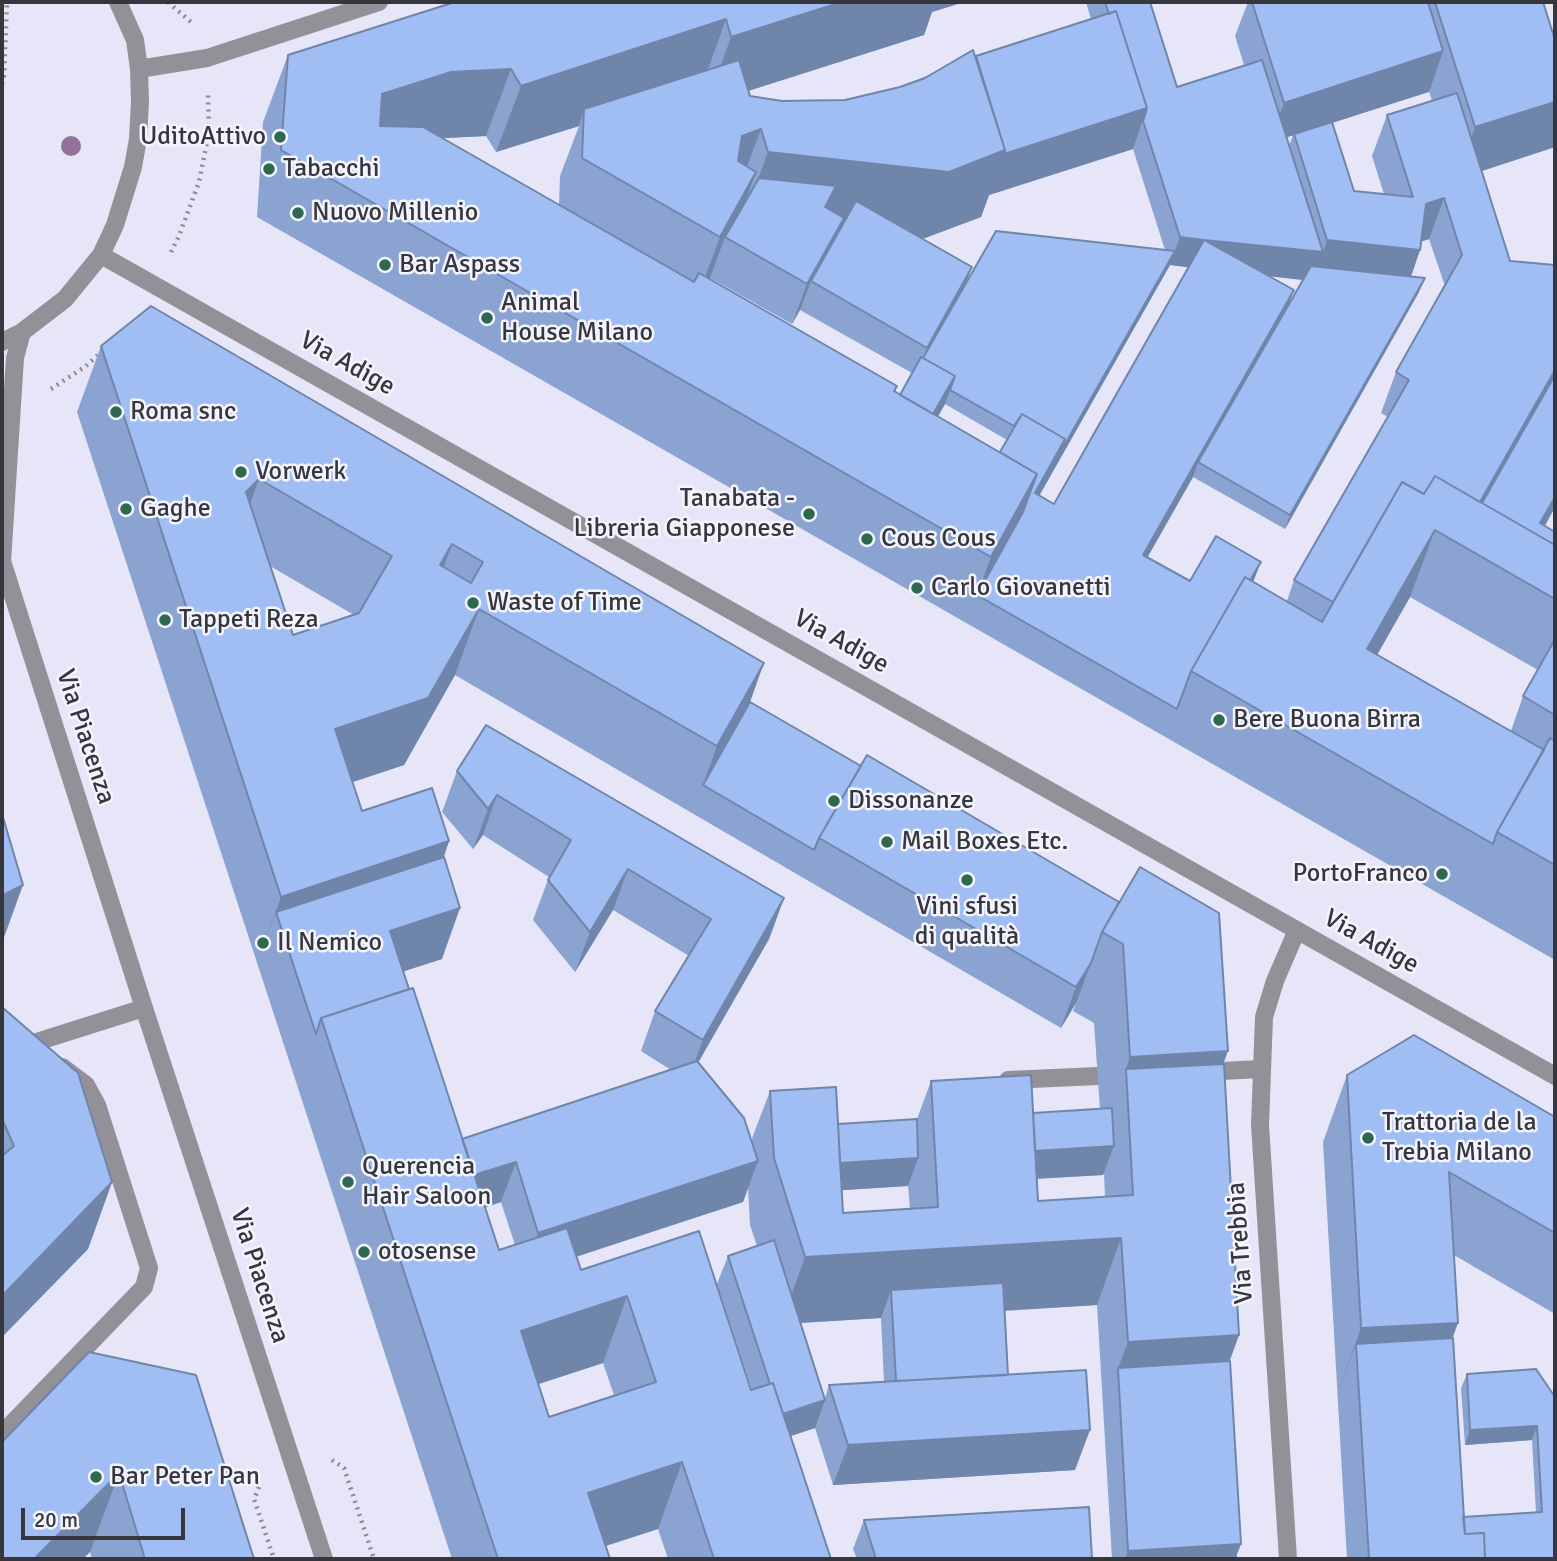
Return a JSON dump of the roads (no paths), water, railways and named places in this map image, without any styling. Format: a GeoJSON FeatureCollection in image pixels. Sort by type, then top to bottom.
{"type":"FeatureCollection","features":[{"type":"Feature","properties":{"kind":"street"},"geometry":{"type":"LineString","coordinates":[[2,342],[22,332],[65,299],[101,255],[115,225],[138,139],[139,69],[135,40],[118,2]]}},
{"type":"Feature","properties":{"kind":"street"},"geometry":{"type":"LineString","coordinates":[[139,69],[207,58],[379,2]]}},
{"type":"Feature","properties":{"kind":"street","name":"Via Adige"},"geometry":{"type":"LineString","coordinates":[[101,255],[1555,1076]]}},
{"type":"Feature","properties":{"kind":"street","name":"Via Piacenza"},"geometry":{"type":"LineString","coordinates":[[22,332],[15,358],[2,561],[144,1008],[324,1559]]}},
{"type":"Feature","properties":{"kind":"street","name":"Via Trebbia"},"geometry":{"type":"LineString","coordinates":[[1288,1559],[1260,1125],[1264,1017],[1275,981],[1297,930]]}},
{"type":"Feature","properties":{"kind":"street"},"geometry":{"type":"LineString","coordinates":[[2,1434],[144,1287],[149,1268],[97,1105],[86,1085],[25,1040],[144,1008]]}},
{"type":"Feature","properties":{"kind":"street"},"geometry":{"type":"LineString","coordinates":[[1195,1072],[1261,1069]]}},
{"type":"Feature","properties":{"kind":"street"},"geometry":{"type":"LineString","coordinates":[[993,1080],[1098,1076]]}},
{"type":"Feature","properties":{"kind":"place","name":"UditoAttivo"},"geometry":{"type":"Point","coordinates":[280,137]}},
{"type":"Feature","properties":{"kind":"place","name":"Tabacchi"},"geometry":{"type":"Point","coordinates":[269,169]}},
{"type":"Feature","properties":{"kind":"place","name":"Nuovo Millenio"},"geometry":{"type":"Point","coordinates":[298,213]}},
{"type":"Feature","properties":{"kind":"place","name":"Bar Aspass"},"geometry":{"type":"Point","coordinates":[385,265]}},
{"type":"Feature","properties":{"kind":"place","name":"Animal House Milano"},"geometry":{"type":"Point","coordinates":[487,318]}},
{"type":"Feature","properties":{"kind":"place","name":"Roma snc"},"geometry":{"type":"Point","coordinates":[116,412]}},
{"type":"Feature","properties":{"kind":"place","name":"Vorwerk"},"geometry":{"type":"Point","coordinates":[241,472]}},
{"type":"Feature","properties":{"kind":"place","name":"Gaghe"},"geometry":{"type":"Point","coordinates":[126,509]}},
{"type":"Feature","properties":{"kind":"place","name":"Tanabata - Libreria Giapponese"},"geometry":{"type":"Point","coordinates":[809,514]}},
{"type":"Feature","properties":{"kind":"place","name":"Cous Cous"},"geometry":{"type":"Point","coordinates":[867,539]}},
{"type":"Feature","properties":{"kind":"place","name":"Carlo Giovanetti"},"geometry":{"type":"Point","coordinates":[917,588]}},
{"type":"Feature","properties":{"kind":"place","name":"Waste of Time"},"geometry":{"type":"Point","coordinates":[473,603]}},
{"type":"Feature","properties":{"kind":"place","name":"Tappeti Reza"},"geometry":{"type":"Point","coordinates":[165,620]}},
{"type":"Feature","properties":{"kind":"place","name":"Bere Buona Birra"},"geometry":{"type":"Point","coordinates":[1219,720]}},
{"type":"Feature","properties":{"kind":"place","name":"Dissonanze"},"geometry":{"type":"Point","coordinates":[834,801]}},
{"type":"Feature","properties":{"kind":"place","name":"Mail Boxes Etc."},"geometry":{"type":"Point","coordinates":[887,842]}},
{"type":"Feature","properties":{"kind":"place","name":"PortoFranco"},"geometry":{"type":"Point","coordinates":[1442,874]}},
{"type":"Feature","properties":{"kind":"place","name":"Vini sfusi di qualità"},"geometry":{"type":"Point","coordinates":[967,880]}},
{"type":"Feature","properties":{"kind":"place","name":"Il Nemico"},"geometry":{"type":"Point","coordinates":[263,943]}},
{"type":"Feature","properties":{"kind":"place","name":"Trattoria de la Trebia Milano"},"geometry":{"type":"Point","coordinates":[1368,1138]}},
{"type":"Feature","properties":{"kind":"place","name":"Querencia Hair Saloon"},"geometry":{"type":"Point","coordinates":[348,1182]}},
{"type":"Feature","properties":{"kind":"place","name":"otosense"},"geometry":{"type":"Point","coordinates":[364,1252]}},
{"type":"Feature","properties":{"kind":"place","name":"Bar Peter Pan"},"geometry":{"type":"Point","coordinates":[96,1477]}}]}
